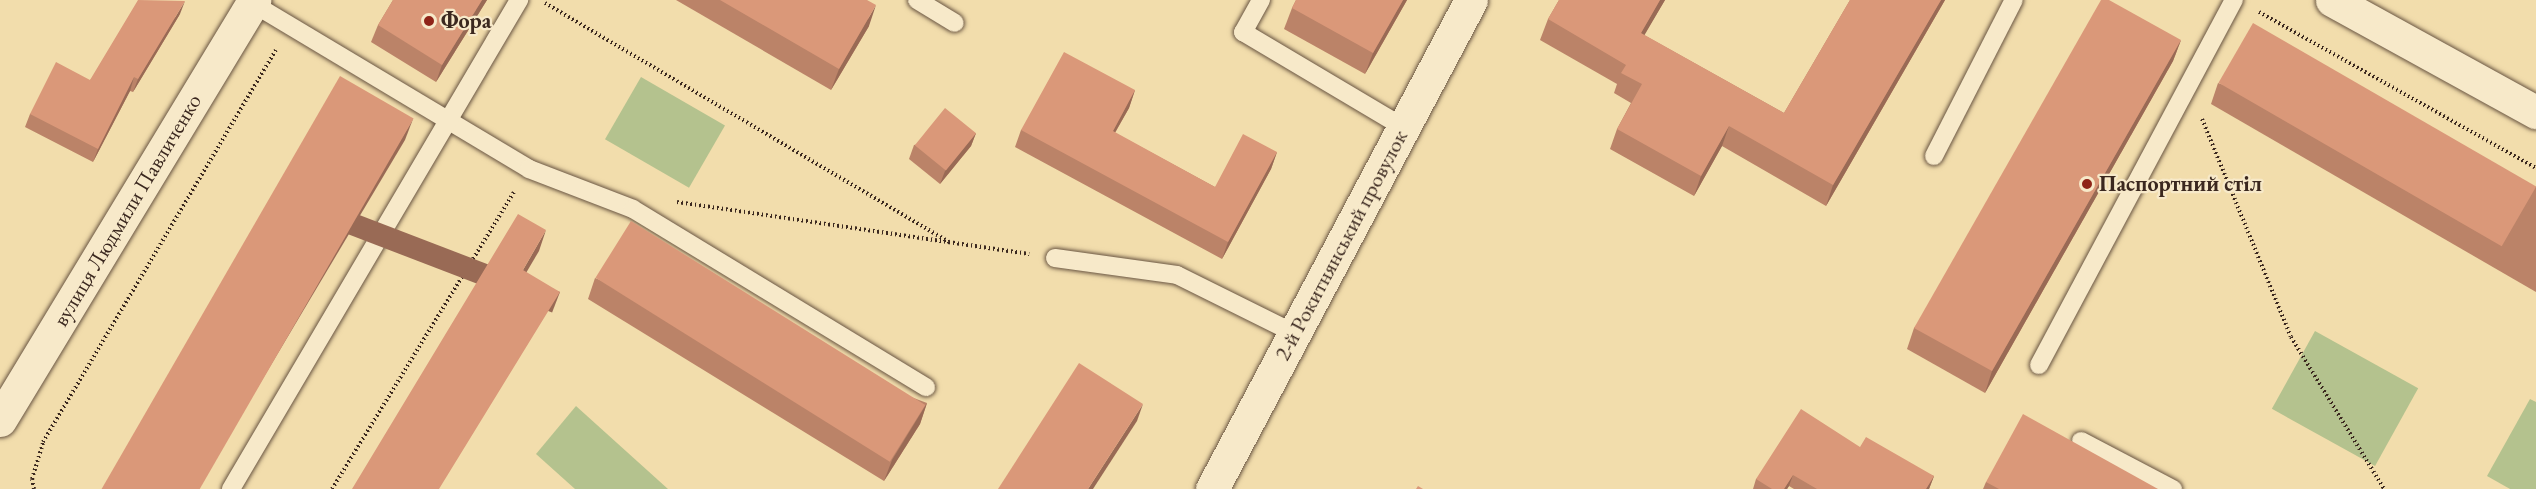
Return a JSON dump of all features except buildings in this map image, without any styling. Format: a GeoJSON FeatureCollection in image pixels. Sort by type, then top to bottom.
{"type":"FeatureCollection","features":[{"type":"Feature","properties":{"kind":"street","name":"2-й Рокитнянський провулок"},"geometry":{"type":"LineString","coordinates":[[1212,489],[1471,0]]}},
{"type":"Feature","properties":{"kind":"street"},"geometry":{"type":"LineString","coordinates":[[2332,0],[2536,112]]}},
{"type":"Feature","properties":{"kind":"street","name":"вулиця Людмили Павличенко"},"geometry":{"type":"LineString","coordinates":[[0,420],[253,2]]}},
{"type":"Feature","properties":{"kind":"lane"},"geometry":{"type":"LineString","coordinates":[[231,489],[519,0]]}},
{"type":"Feature","properties":{"kind":"lane"},"geometry":{"type":"LineString","coordinates":[[917,0],[955,23]]}},
{"type":"Feature","properties":{"kind":"lane"},"geometry":{"type":"LineString","coordinates":[[1261,0],[1243,32],[1403,127]]}},
{"type":"Feature","properties":{"kind":"lane"},"geometry":{"type":"LineString","coordinates":[[1934,156],[2014,0]]}},
{"type":"Feature","properties":{"kind":"lane"},"geometry":{"type":"LineString","coordinates":[[253,2],[529,169],[633,208],[926,387]]}},
{"type":"Feature","properties":{"kind":"lane"},"geometry":{"type":"LineString","coordinates":[[2039,365],[2187,86],[2241,3]]}},
{"type":"Feature","properties":{"kind":"lane"},"geometry":{"type":"LineString","coordinates":[[1055,258],[1177,275],[1294,333]]}},
{"type":"Feature","properties":{"kind":"lane"},"geometry":{"type":"LineString","coordinates":[[2081,441],[2174,489]]}},
{"type":"Feature","properties":{"kind":"path"},"geometry":{"type":"LineString","coordinates":[[540,0],[950,242]]}},
{"type":"Feature","properties":{"kind":"path"},"geometry":{"type":"LineString","coordinates":[[2241,3],[2536,168]]}},
{"type":"Feature","properties":{"kind":"path"},"geometry":{"type":"LineString","coordinates":[[34,489],[32,479],[43,442],[290,26]]}},
{"type":"Feature","properties":{"kind":"path"},"geometry":{"type":"LineString","coordinates":[[2187,86],[2291,337],[2384,489]]}},
{"type":"Feature","properties":{"kind":"path"},"geometry":{"type":"LineString","coordinates":[[332,489],[529,169]]}},
{"type":"Feature","properties":{"kind":"path"},"geometry":{"type":"LineString","coordinates":[[633,208],[661,200],[1055,258]]}},
{"type":"Feature","properties":{"kind":"green space"},"geometry":{"type":"Polygon","coordinates":[[[641,77],[725,126],[689,188],[605,139],[641,77]]]}},
{"type":"Feature","properties":{"kind":"green space"},"geometry":{"type":"Polygon","coordinates":[[[2315,331],[2418,388],[2375,466],[2272,409],[2315,331]]]}},
{"type":"Feature","properties":{"kind":"green space"},"geometry":{"type":"Polygon","coordinates":[[[2530,399],[2536,402],[2536,489],[2510,489],[2487,476],[2530,399]]]}},
{"type":"Feature","properties":{"kind":"green space"},"geometry":{"type":"Polygon","coordinates":[[[576,406],[668,489],[575,489],[536,454],[576,406]]]}},
{"type":"Feature","properties":{"kind":"place","name":"Фора"},"geometry":{"type":"Point","coordinates":[429,21]}},
{"type":"Feature","properties":{"kind":"place","name":"Паспортний стіл"},"geometry":{"type":"Point","coordinates":[2087,184]}}]}
